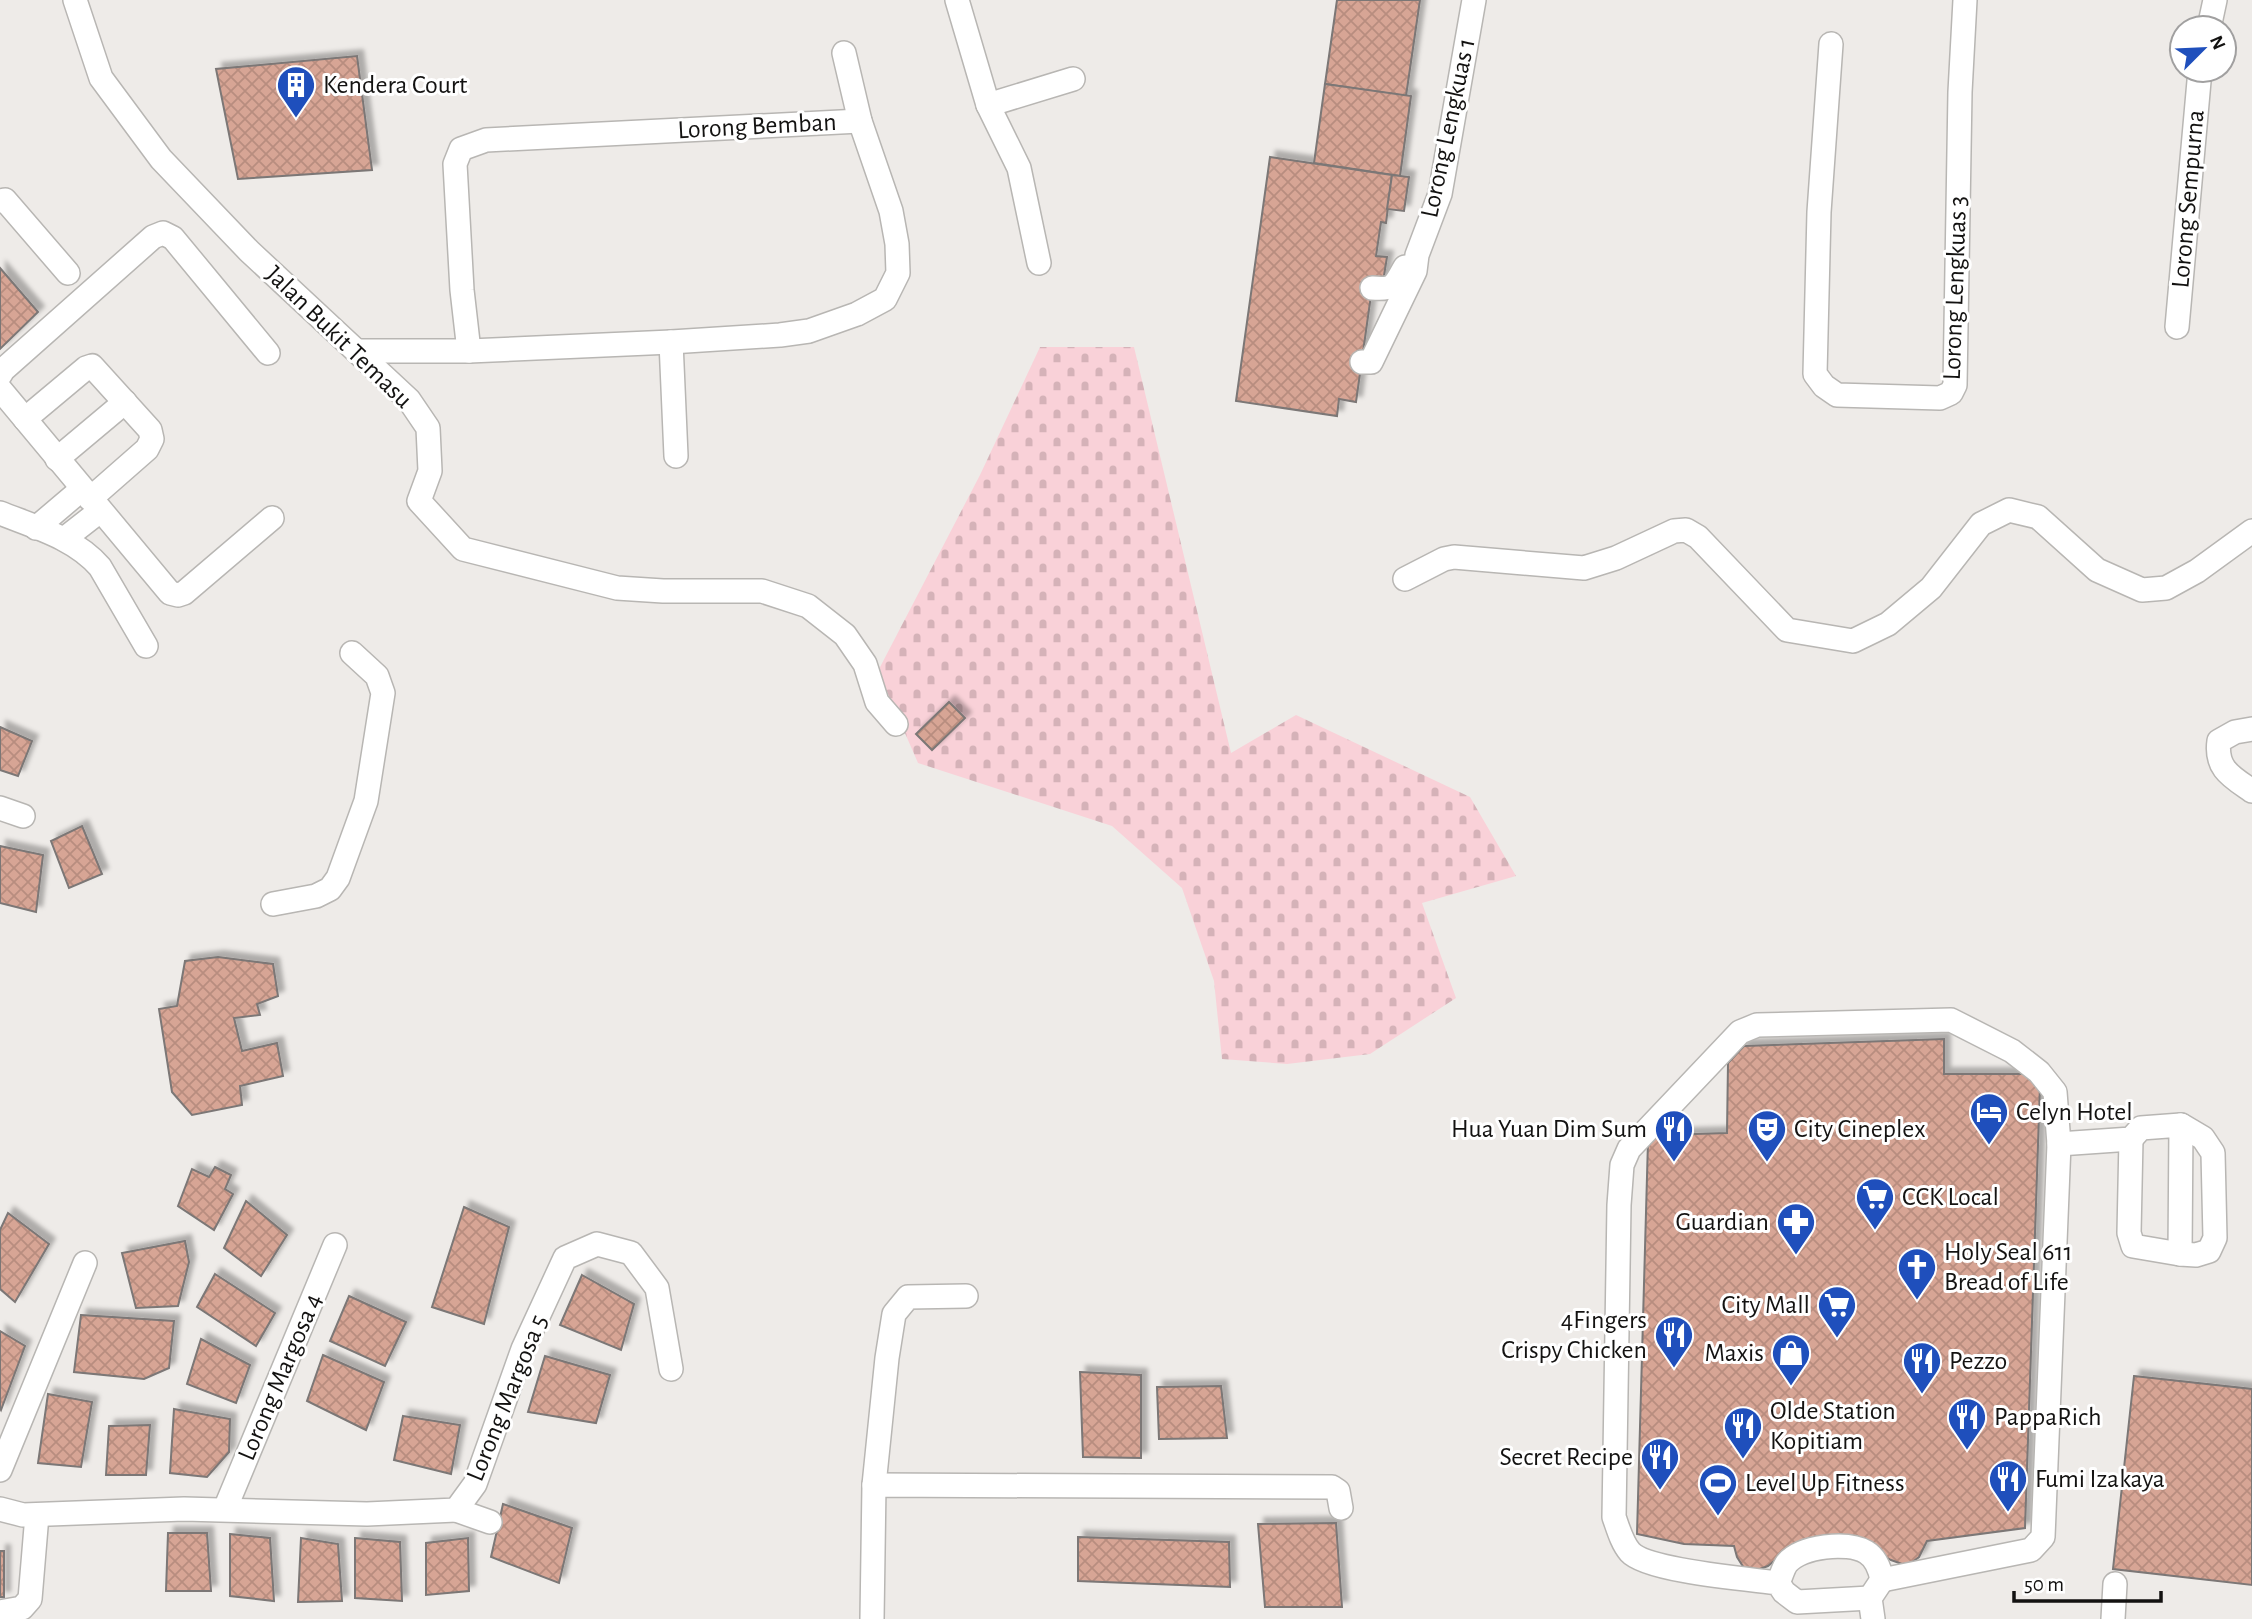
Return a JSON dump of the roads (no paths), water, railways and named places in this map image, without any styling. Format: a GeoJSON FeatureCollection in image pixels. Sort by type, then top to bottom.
{"type":"FeatureCollection","features":[{"type":"Feature","properties":{"kind":"street","name":"Jalan Bukit Temasu"},"geometry":{"type":"LineString","coordinates":[[75,0],[101,78],[161,159],[249,251],[409,400],[428,428],[430,471],[418,502],[463,549],[617,588],[762,591],[808,606],[845,635],[865,664],[877,702],[896,724]]}},
{"type":"Feature","properties":{"kind":"street"},"geometry":{"type":"LineString","coordinates":[[957,0],[988,104],[1018,168],[1040,263]]}},
{"type":"Feature","properties":{"kind":"street","name":"Lorong Lengkuas 1"},"geometry":{"type":"LineString","coordinates":[[1362,362],[1371,362],[1415,271],[1417,255],[1440,194],[1474,0]]}},
{"type":"Feature","properties":{"kind":"street","name":"Lorong Lengkuas 3"},"geometry":{"type":"LineString","coordinates":[[1831,44],[1819,212],[1815,374],[1824,386],[1837,395],[1940,398],[1951,393],[1955,385],[1960,92],[1965,0]]}},
{"type":"Feature","properties":{"kind":"street"},"geometry":{"type":"LineString","coordinates":[[844,53],[860,121]]}},
{"type":"Feature","properties":{"kind":"street"},"geometry":{"type":"LineString","coordinates":[[988,104],[1073,79]]}},
{"type":"Feature","properties":{"kind":"street","name":"Lorong Sempurna"},"geometry":{"type":"LineString","coordinates":[[2177,327],[2199,84]]}},
{"type":"Feature","properties":{"kind":"street","name":"Lorong Bemban"},"geometry":{"type":"LineString","coordinates":[[357,351],[469,351],[671,342],[809,331],[857,314],[885,299],[898,273],[897,244],[891,211],[860,121],[486,140],[461,149],[455,164],[462,290],[469,351]]}},
{"type":"Feature","properties":{"kind":"street"},"geometry":{"type":"LineString","coordinates":[[0,201],[5,200],[68,273]]}},
{"type":"Feature","properties":{"kind":"street"},"geometry":{"type":"LineString","coordinates":[[0,375],[153,237],[163,233],[173,238],[268,353]]}},
{"type":"Feature","properties":{"kind":"street","name":"Lorong Lengkuas 1"},"geometry":{"type":"LineString","coordinates":[[1372,288],[1388,290],[1394,287],[1409,261],[1417,255]]}},
{"type":"Feature","properties":{"kind":"street"},"geometry":{"type":"LineString","coordinates":[[671,342],[676,456]]}},
{"type":"Feature","properties":{"kind":"street"},"geometry":{"type":"LineString","coordinates":[[25,419],[86,368],[92,366],[150,430],[151,445],[91,500],[64,539]]}},
{"type":"Feature","properties":{"kind":"street"},"geometry":{"type":"LineString","coordinates":[[0,389],[170,593],[184,593],[272,518]]}},
{"type":"Feature","properties":{"kind":"street"},"geometry":{"type":"LineString","coordinates":[[57,459],[125,402]]}},
{"type":"Feature","properties":{"kind":"street"},"geometry":{"type":"LineString","coordinates":[[36,528],[91,500]]}},
{"type":"Feature","properties":{"kind":"street"},"geometry":{"type":"LineString","coordinates":[[1405,579],[1444,559],[1454,557],[1584,568],[1616,558],[1674,531],[1686,530],[1698,537],[1787,630],[1853,641],[1888,624],[1931,588],[1981,524],[2009,510],[2038,517],[2097,570],[2142,590],[2166,588],[2197,571],[2252,531]]}},
{"type":"Feature","properties":{"kind":"street"},"geometry":{"type":"LineString","coordinates":[[0,513],[64,539],[92,557],[146,646]]}},
{"type":"Feature","properties":{"kind":"street"},"geometry":{"type":"LineString","coordinates":[[273,904],[316,896],[330,889],[338,878],[366,801],[383,693],[377,676],[352,653]]}},
{"type":"Feature","properties":{"kind":"street"},"geometry":{"type":"LineString","coordinates":[[2252,729],[2235,732],[2219,741],[2217,754],[2226,773],[2252,791]]}},
{"type":"Feature","properties":{"kind":"street"},"geometry":{"type":"LineString","coordinates":[[0,808],[23,816]]}},
{"type":"Feature","properties":{"kind":"street"},"geometry":{"type":"LineString","coordinates":[[1951,1020],[2012,1051],[2039,1072],[2055,1092],[2059,1144],[2043,1537],[2031,1550],[1875,1599],[1796,1610],[1778,1583],[1642,1561],[1629,1552],[1617,1526],[1614,1517],[1622,1165],[1629,1149],[1740,1032],[1757,1024],[1951,1020]]}},
{"type":"Feature","properties":{"kind":"street"},"geometry":{"type":"LineString","coordinates":[[2180,1125],[2180,1254]]}},
{"type":"Feature","properties":{"kind":"street"},"geometry":{"type":"LineString","coordinates":[[2180,1125],[2203,1138],[2213,1153],[2215,1238],[2209,1251],[2196,1255],[2180,1254],[2133,1246],[2129,1233],[2131,1139],[2141,1128],[2180,1125]]}},
{"type":"Feature","properties":{"kind":"street"},"geometry":{"type":"LineString","coordinates":[[2059,1144],[2131,1139]]}},
{"type":"Feature","properties":{"kind":"street","name":"Lorong Margosa 5"},"geometry":{"type":"LineString","coordinates":[[0,1509],[30,1515],[225,1509],[367,1514],[456,1510],[475,1484],[523,1349],[565,1258],[597,1244],[631,1253],[657,1288],[671,1369]]}},
{"type":"Feature","properties":{"kind":"street","name":"Lorong Margosa 4"},"geometry":{"type":"LineString","coordinates":[[225,1509],[334,1245]]}},
{"type":"Feature","properties":{"kind":"street"},"geometry":{"type":"LineString","coordinates":[[0,1470],[85,1263]]}},
{"type":"Feature","properties":{"kind":"street"},"geometry":{"type":"LineString","coordinates":[[872,1619],[874,1485],[894,1314],[908,1297],[966,1296]]}},
{"type":"Feature","properties":{"kind":"street"},"geometry":{"type":"LineString","coordinates":[[874,1485],[1332,1486],[1338,1491],[1341,1508]]}},
{"type":"Feature","properties":{"kind":"street"},"geometry":{"type":"LineString","coordinates":[[456,1510],[490,1522]]}},
{"type":"Feature","properties":{"kind":"street"},"geometry":{"type":"LineString","coordinates":[[0,1612],[22,1608],[30,1599],[30,1515]]}},
{"type":"Feature","properties":{"kind":"street","name":"Lorong Margosa 5"},"geometry":{"type":"LineString","coordinates":[[0,1524],[30,1515]]}},
{"type":"Feature","properties":{"kind":"street"},"geometry":{"type":"LineString","coordinates":[[1778,1583],[1787,1563],[1804,1553],[1826,1546],[1847,1547],[1866,1552],[1880,1567],[1875,1599]]}},
{"type":"Feature","properties":{"kind":"street"},"geometry":{"type":"LineString","coordinates":[[2113,1619],[2115,1584]]}},
{"type":"Feature","properties":{"kind":"place","name":"Kendera Court"},"geometry":{"type":"Point","coordinates":[296,119]}},
{"type":"Feature","properties":{"kind":"place","name":"Celyn Hotel"},"geometry":{"type":"Point","coordinates":[1989,1146]}},
{"type":"Feature","properties":{"kind":"place","name":"Hua Yuan Dim Sum"},"geometry":{"type":"Point","coordinates":[1674,1163]}},
{"type":"Feature","properties":{"kind":"place","name":"City Cineplex"},"geometry":{"type":"Point","coordinates":[1767,1163]}},
{"type":"Feature","properties":{"kind":"place","name":"CCK Local"},"geometry":{"type":"Point","coordinates":[1875,1231]}},
{"type":"Feature","properties":{"kind":"place","name":"Guardian"},"geometry":{"type":"Point","coordinates":[1796,1256]}},
{"type":"Feature","properties":{"kind":"place","name":"Holy Seal 611 Bread of Life"},"geometry":{"type":"Point","coordinates":[1917,1301]}},
{"type":"Feature","properties":{"kind":"place","name":"City Mall"},"geometry":{"type":"Point","coordinates":[1837,1339]}},
{"type":"Feature","properties":{"kind":"place","name":"4Fingers Crispy Chicken"},"geometry":{"type":"Point","coordinates":[1674,1369]}},
{"type":"Feature","properties":{"kind":"place","name":"Maxis"},"geometry":{"type":"Point","coordinates":[1791,1387]}},
{"type":"Feature","properties":{"kind":"place","name":"Pezzo"},"geometry":{"type":"Point","coordinates":[1922,1395]}},
{"type":"Feature","properties":{"kind":"place","name":"PappaRich"},"geometry":{"type":"Point","coordinates":[1967,1451]}},
{"type":"Feature","properties":{"kind":"place","name":"Olde Station Kopitiam"},"geometry":{"type":"Point","coordinates":[1743,1460]}},
{"type":"Feature","properties":{"kind":"place","name":"Secret Recipe"},"geometry":{"type":"Point","coordinates":[1660,1491]}},
{"type":"Feature","properties":{"kind":"place","name":"Fumi Izakaya"},"geometry":{"type":"Point","coordinates":[2008,1513]}},
{"type":"Feature","properties":{"kind":"place","name":"Level Up Fitness"},"geometry":{"type":"Point","coordinates":[1718,1517]}}]}
